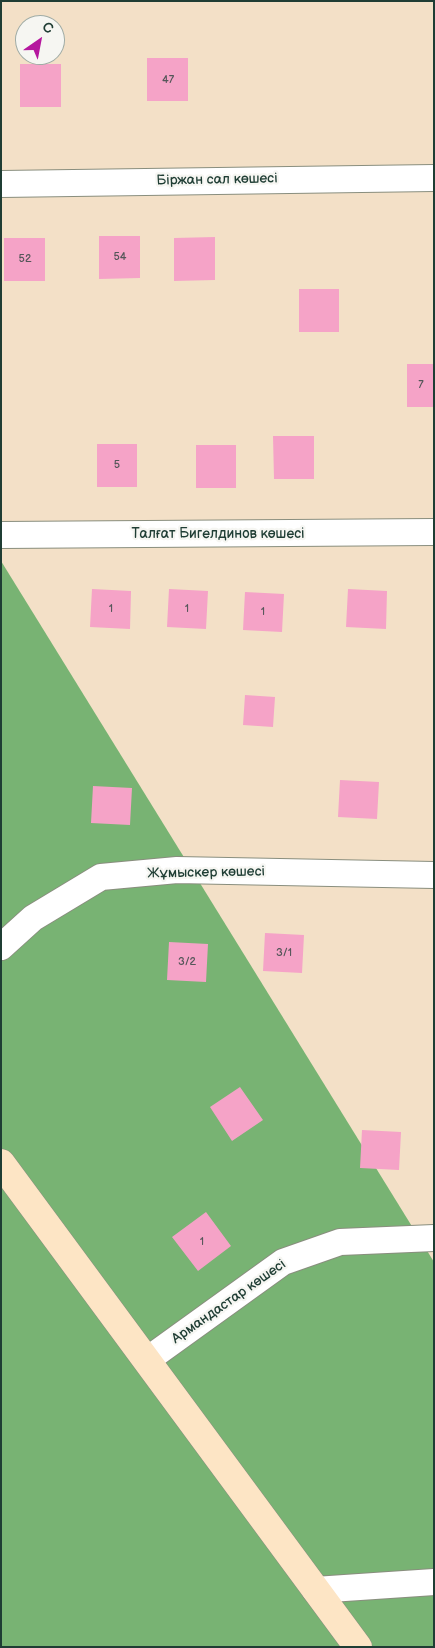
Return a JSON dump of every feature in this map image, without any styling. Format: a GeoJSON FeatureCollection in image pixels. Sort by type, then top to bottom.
{"type":"FeatureCollection","features":[{"type":"Feature","properties":{"kind":"street","name":"Біржан сал көшесі"},"geometry":{"type":"LineString","coordinates":[[1,184],[434,178]]}},
{"type":"Feature","properties":{"kind":"street","name":"Талғат Бигелдинов көшесі"},"geometry":{"type":"LineString","coordinates":[[1,535],[434,532]]}},
{"type":"Feature","properties":{"kind":"street","name":"Жұмыскер көшесі"},"geometry":{"type":"LineString","coordinates":[[1,946],[33,918],[101,877],[177,870],[434,875]]}},
{"type":"Feature","properties":{"kind":"street"},"geometry":{"type":"LineString","coordinates":[[1,1163],[358,1647]]}},
{"type":"Feature","properties":{"kind":"street","name":"Армандастар көшесі"},"geometry":{"type":"LineString","coordinates":[[147,1360],[282,1262],[340,1242],[434,1238]]}},
{"type":"Feature","properties":{"kind":"street"},"geometry":{"type":"LineString","coordinates":[[316,1590],[434,1582]]}},
{"type":"Feature","properties":{"kind":"green space"},"geometry":{"type":"Polygon","coordinates":[[[1,561],[434,1262],[434,1647],[1,1647],[1,561]]]}},
{"type":"Feature","properties":{"kind":"building"},"geometry":{"type":"Polygon","coordinates":[[[147,58],[188,58],[188,101],[147,101],[147,58]]]}},
{"type":"Feature","properties":{"kind":"building"},"geometry":{"type":"Polygon","coordinates":[[[20,65],[61,65],[61,107],[20,107],[20,65]]]}},
{"type":"Feature","properties":{"kind":"building"},"geometry":{"type":"Polygon","coordinates":[[[99,236],[140,236],[140,278],[99,279],[99,236]]]}},
{"type":"Feature","properties":{"kind":"building"},"geometry":{"type":"Polygon","coordinates":[[[215,237],[215,280],[174,281],[174,238],[215,237]]]}},
{"type":"Feature","properties":{"kind":"building"},"geometry":{"type":"Polygon","coordinates":[[[4,238],[45,238],[45,281],[4,281],[4,238]]]}},
{"type":"Feature","properties":{"kind":"building"},"geometry":{"type":"Polygon","coordinates":[[[299,289],[339,289],[339,332],[299,332],[299,289]]]}},
{"type":"Feature","properties":{"kind":"building"},"geometry":{"type":"Polygon","coordinates":[[[407,364],[434,364],[434,407],[407,407],[407,364]]]}},
{"type":"Feature","properties":{"kind":"building"},"geometry":{"type":"Polygon","coordinates":[[[273,436],[314,436],[314,479],[274,479],[273,436]]]}},
{"type":"Feature","properties":{"kind":"building"},"geometry":{"type":"Polygon","coordinates":[[[97,444],[137,444],[137,487],[97,487],[97,444]]]}},
{"type":"Feature","properties":{"kind":"building"},"geometry":{"type":"Polygon","coordinates":[[[196,445],[236,445],[236,488],[196,488],[196,445]]]}},
{"type":"Feature","properties":{"kind":"building"},"geometry":{"type":"Polygon","coordinates":[[[92,589],[131,591],[130,629],[90,627],[92,589]]]}},
{"type":"Feature","properties":{"kind":"building"},"geometry":{"type":"Polygon","coordinates":[[[169,589],[208,591],[206,629],[167,627],[169,589]]]}},
{"type":"Feature","properties":{"kind":"building"},"geometry":{"type":"Polygon","coordinates":[[[348,589],[387,591],[386,629],[346,627],[348,589]]]}},
{"type":"Feature","properties":{"kind":"building"},"geometry":{"type":"Polygon","coordinates":[[[245,592],[284,594],[282,632],[243,630],[245,592]]]}},
{"type":"Feature","properties":{"kind":"building"},"geometry":{"type":"Polygon","coordinates":[[[245,695],[275,697],[273,727],[243,725],[245,695]]]}},
{"type":"Feature","properties":{"kind":"building"},"geometry":{"type":"Polygon","coordinates":[[[340,780],[379,782],[377,819],[338,817],[340,780]]]}},
{"type":"Feature","properties":{"kind":"building"},"geometry":{"type":"Polygon","coordinates":[[[93,786],[132,788],[130,825],[91,823],[93,786]]]}},
{"type":"Feature","properties":{"kind":"building"},"geometry":{"type":"Polygon","coordinates":[[[265,933],[304,935],[302,973],[263,971],[265,933]]]}},
{"type":"Feature","properties":{"kind":"building"},"geometry":{"type":"Polygon","coordinates":[[[169,942],[208,944],[206,982],[167,980],[169,942]]]}},
{"type":"Feature","properties":{"kind":"building"},"geometry":{"type":"Polygon","coordinates":[[[240,1087],[263,1120],[232,1141],[210,1107],[240,1087]]]}},
{"type":"Feature","properties":{"kind":"building"},"geometry":{"type":"Polygon","coordinates":[[[362,1130],[401,1132],[399,1170],[360,1168],[362,1130]]]}},
{"type":"Feature","properties":{"kind":"building"},"geometry":{"type":"Polygon","coordinates":[[[206,1212],[231,1246],[198,1271],[172,1237],[206,1212]]]}}]}
